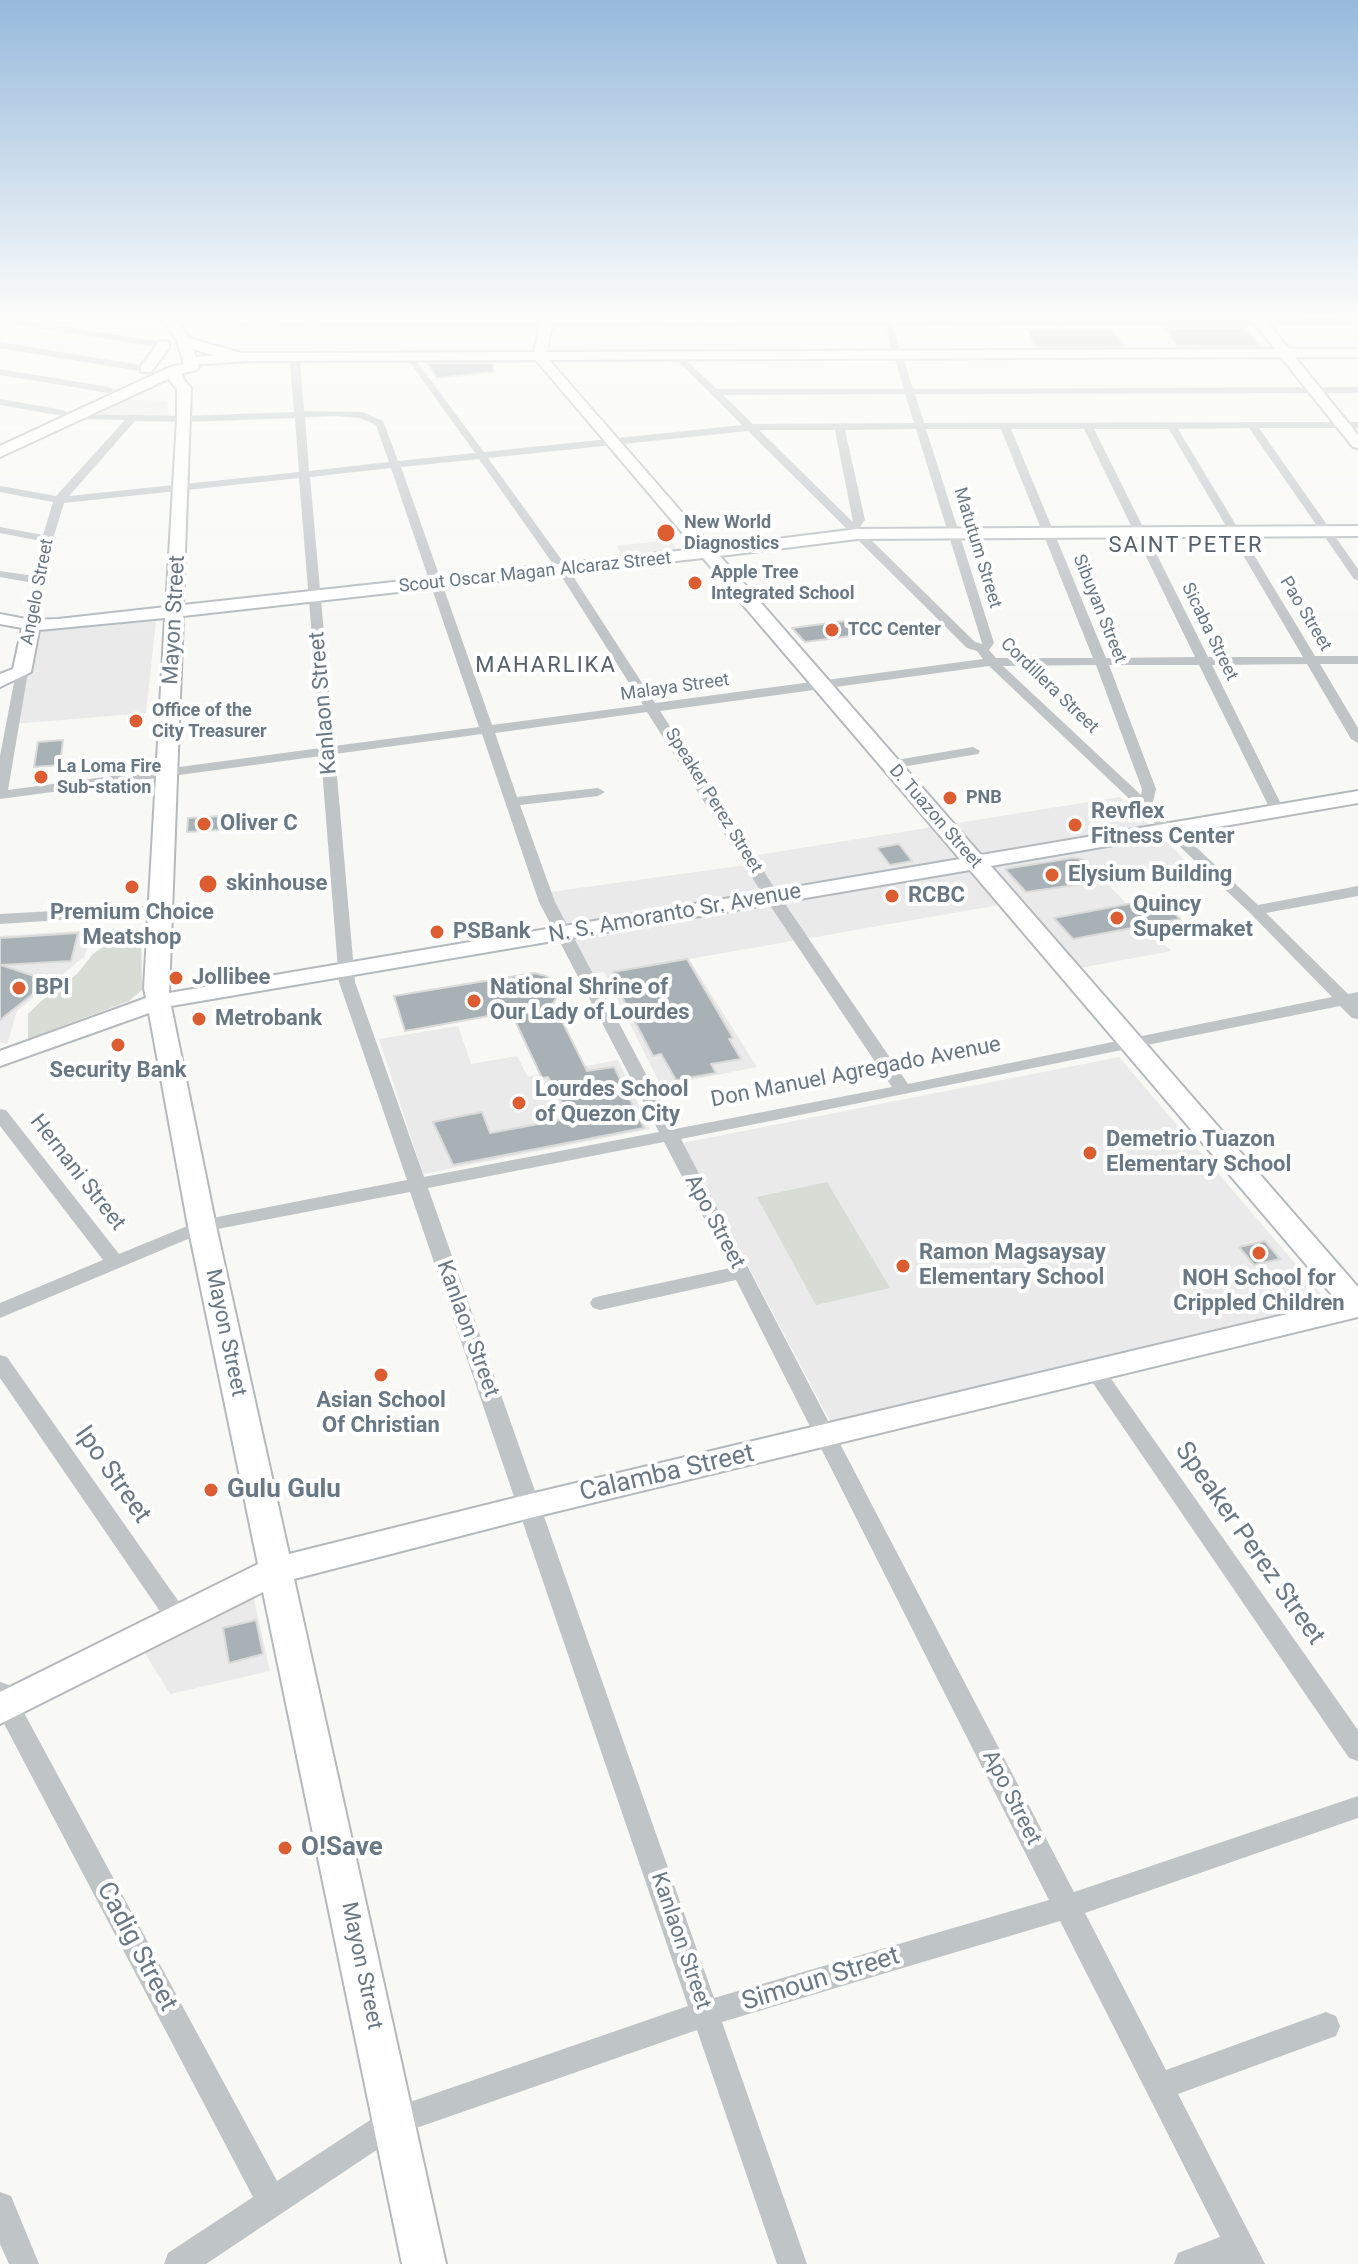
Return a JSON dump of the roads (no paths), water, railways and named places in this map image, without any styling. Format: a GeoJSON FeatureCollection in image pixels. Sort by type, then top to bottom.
{"type":"FeatureCollection","features":[{"type":"Feature","properties":{"kind":"main road"},"geometry":{"type":"LineString","coordinates":[[0,443],[50,423]]}},
{"type":"Feature","properties":{"kind":"main road"},"geometry":{"type":"LineString","coordinates":[[0,452],[55,423]]}},
{"type":"Feature","properties":{"kind":"street","name":"Angelo Street"},"geometry":{"type":"LineString","coordinates":[[0,795],[8,675],[31,625],[47,539],[59,500],[128,423]]}},
{"type":"Feature","properties":{"kind":"street","name":"Mayon Street"},"geometry":{"type":"LineString","coordinates":[[184,423],[155,975],[158,1002],[202,1226],[424,2264]]}},
{"type":"Feature","properties":{"kind":"street","name":"Kanlaon Street"},"geometry":{"type":"LineString","coordinates":[[300,423],[347,982],[792,2264]]}},
{"type":"Feature","properties":{"kind":"street","name":"Apo Street"},"geometry":{"type":"LineString","coordinates":[[379,423],[541,887],[562,933],[742,1272],[1245,2254]]}},
{"type":"Feature","properties":{"kind":"street","name":"Speaker Perez Street"},"geometry":{"type":"LineString","coordinates":[[458,423],[563,570],[773,898],[903,1090]]}},
{"type":"Feature","properties":{"kind":"street","name":"D. Tuazon Street"},"geometry":{"type":"LineString","coordinates":[[595,423],[1358,1306]]}},
{"type":"Feature","properties":{"kind":"street","name":"Cordillera Street"},"geometry":{"type":"LineString","coordinates":[[748,423],[971,645],[981,648],[1168,830],[1351,998],[1358,1014]]}},
{"type":"Feature","properties":{"kind":"street","name":"Matutum Street"},"geometry":{"type":"LineString","coordinates":[[920,423],[988,643],[988,646],[981,648]]}},
{"type":"Feature","properties":{"kind":"street"},"geometry":{"type":"LineString","coordinates":[[1252,425],[1358,577]]}},
{"type":"Feature","properties":{"kind":"street"},"geometry":{"type":"LineString","coordinates":[[0,489],[59,500],[753,427],[1350,425],[1358,444]]}},
{"type":"Feature","properties":{"kind":"street"},"geometry":{"type":"LineString","coordinates":[[839,426],[860,520],[855,531]]}},
{"type":"Feature","properties":{"kind":"street","name":"Sibuyan Street"},"geometry":{"type":"LineString","coordinates":[[1005,426],[1101,661],[1149,789],[1145,807]]}},
{"type":"Feature","properties":{"kind":"street","name":"Sicaba Street"},"geometry":{"type":"LineString","coordinates":[[1088,426],[1277,810]]}},
{"type":"Feature","properties":{"kind":"street","name":"Pao Street"},"geometry":{"type":"LineString","coordinates":[[1172,426],[1358,739]]}},
{"type":"Feature","properties":{"kind":"street"},"geometry":{"type":"LineString","coordinates":[[0,530],[47,539]]}},
{"type":"Feature","properties":{"kind":"street","name":"Scout Oscar Magan Alcaraz Street"},"geometry":{"type":"LineString","coordinates":[[0,619],[31,625],[176,612],[708,553],[855,531],[1358,531]]}},
{"type":"Feature","properties":{"kind":"street"},"geometry":{"type":"LineString","coordinates":[[0,574],[41,581]]}},
{"type":"Feature","properties":{"kind":"street","name":"Malaya Street"},"geometry":{"type":"LineString","coordinates":[[0,795],[992,662],[1358,660]]}},
{"type":"Feature","properties":{"kind":"street"},"geometry":{"type":"LineString","coordinates":[[890,765],[973,751]]}},
{"type":"Feature","properties":{"kind":"street"},"geometry":{"type":"LineString","coordinates":[[511,802],[598,792]]}},
{"type":"Feature","properties":{"kind":"street","name":"N. S. Amoranto Sr. Avenue"},"geometry":{"type":"LineString","coordinates":[[0,1059],[158,1002],[1358,797]]}},
{"type":"Feature","properties":{"kind":"street"},"geometry":{"type":"LineString","coordinates":[[1255,910],[1358,891]]}},
{"type":"Feature","properties":{"kind":"street"},"geometry":{"type":"LineString","coordinates":[[0,919],[160,910]]}},
{"type":"Feature","properties":{"kind":"street","name":"Don Manuel Agregado Avenue"},"geometry":{"type":"LineString","coordinates":[[0,1311],[202,1226],[903,1090],[1351,998]]}},
{"type":"Feature","properties":{"kind":"street","name":"Hernani Street"},"geometry":{"type":"LineString","coordinates":[[0,1114],[115,1262]]}},
{"type":"Feature","properties":{"kind":"street"},"geometry":{"type":"LineString","coordinates":[[600,1303],[742,1272]]}},
{"type":"Feature","properties":{"kind":"street","name":"Calamba Street"},"geometry":{"type":"LineString","coordinates":[[3,1702],[275,1571],[530,1506],[1358,1306]]}},
{"type":"Feature","properties":{"kind":"street","name":"Ipo Street"},"geometry":{"type":"LineString","coordinates":[[0,1362],[178,1619]]}},
{"type":"Feature","properties":{"kind":"street","name":"Speaker Perez Street"},"geometry":{"type":"LineString","coordinates":[[1095,1371],[1358,1750]]}},
{"type":"Feature","properties":{"kind":"street","name":"Cadig Street"},"geometry":{"type":"LineString","coordinates":[[3,1702],[272,2202]]}},
{"type":"Feature","properties":{"kind":"street","name":"Simoun Street"},"geometry":{"type":"LineString","coordinates":[[179,2264],[394,2121],[705,2014],[1067,1907],[1358,1807]]}},
{"type":"Feature","properties":{"kind":"street"},"geometry":{"type":"LineString","coordinates":[[1161,2086],[1326,2026]]}},
{"type":"Feature","properties":{"kind":"street"},"geometry":{"type":"LineString","coordinates":[[0,2207],[24,2264]]}},
{"type":"Feature","properties":{"kind":"street"},"geometry":{"type":"LineString","coordinates":[[1189,2264],[1245,2254]]}},
{"type":"Feature","properties":{"kind":"place","name":"New World Diagnostics"},"geometry":{"type":"Point","coordinates":[666,533]}},
{"type":"Feature","properties":{"kind":"place","name":"Apple Tree Integrated School"},"geometry":{"type":"Point","coordinates":[695,583]}},
{"type":"Feature","properties":{"kind":"place","name":"TCC Center"},"geometry":{"type":"Point","coordinates":[832,630]}},
{"type":"Feature","properties":{"kind":"place","name":"Office of the City Treasurer"},"geometry":{"type":"Point","coordinates":[136,721]}},
{"type":"Feature","properties":{"kind":"place","name":"La Loma Fire Sub-station"},"geometry":{"type":"Point","coordinates":[41,777]}},
{"type":"Feature","properties":{"kind":"place","name":"PNB"},"geometry":{"type":"Point","coordinates":[950,798]}},
{"type":"Feature","properties":{"kind":"place","name":"Oliver C"},"geometry":{"type":"Point","coordinates":[204,824]}},
{"type":"Feature","properties":{"kind":"place","name":"Revflex Fitness Center"},"geometry":{"type":"Point","coordinates":[1075,825]}},
{"type":"Feature","properties":{"kind":"place","name":"Elysium Building"},"geometry":{"type":"Point","coordinates":[1052,875]}},
{"type":"Feature","properties":{"kind":"place","name":"skinhouse"},"geometry":{"type":"Point","coordinates":[208,884]}},
{"type":"Feature","properties":{"kind":"place","name":"Premium Choice Meatshop"},"geometry":{"type":"Point","coordinates":[132,887]}},
{"type":"Feature","properties":{"kind":"place","name":"RCBC"},"geometry":{"type":"Point","coordinates":[892,896]}},
{"type":"Feature","properties":{"kind":"place","name":"Quincy Supermaket"},"geometry":{"type":"Point","coordinates":[1117,918]}},
{"type":"Feature","properties":{"kind":"place","name":"PSBank"},"geometry":{"type":"Point","coordinates":[437,932]}},
{"type":"Feature","properties":{"kind":"place","name":"Jollibee"},"geometry":{"type":"Point","coordinates":[176,978]}},
{"type":"Feature","properties":{"kind":"place","name":"BPI"},"geometry":{"type":"Point","coordinates":[19,988]}},
{"type":"Feature","properties":{"kind":"place","name":"National Shrine of Our Lady of Lourdes"},"geometry":{"type":"Point","coordinates":[474,1001]}},
{"type":"Feature","properties":{"kind":"place","name":"Metrobank"},"geometry":{"type":"Point","coordinates":[199,1019]}},
{"type":"Feature","properties":{"kind":"place","name":"Security Bank"},"geometry":{"type":"Point","coordinates":[118,1045]}},
{"type":"Feature","properties":{"kind":"place","name":"Lourdes School of Quezon City"},"geometry":{"type":"Point","coordinates":[519,1103]}},
{"type":"Feature","properties":{"kind":"place","name":"Demetrio Tuazon Elementary School"},"geometry":{"type":"Point","coordinates":[1090,1153]}},
{"type":"Feature","properties":{"kind":"place","name":"NOH School for Crippled Children"},"geometry":{"type":"Point","coordinates":[1259,1253]}},
{"type":"Feature","properties":{"kind":"place","name":"Ramon Magsaysay Elementary School"},"geometry":{"type":"Point","coordinates":[903,1266]}},
{"type":"Feature","properties":{"kind":"place","name":"Asian School Of Christian"},"geometry":{"type":"Point","coordinates":[381,1375]}},
{"type":"Feature","properties":{"kind":"place","name":"Gulu Gulu"},"geometry":{"type":"Point","coordinates":[211,1490]}},
{"type":"Feature","properties":{"kind":"place","name":"O!Save"},"geometry":{"type":"Point","coordinates":[285,1848]}},
{"type":"Feature","properties":{"kind":"district","name":"SAINT PETER"},"geometry":{"type":"Point","coordinates":[1186,546]}},
{"type":"Feature","properties":{"kind":"district","name":"MAHARLIKA"},"geometry":{"type":"Point","coordinates":[546,666]}}]}
